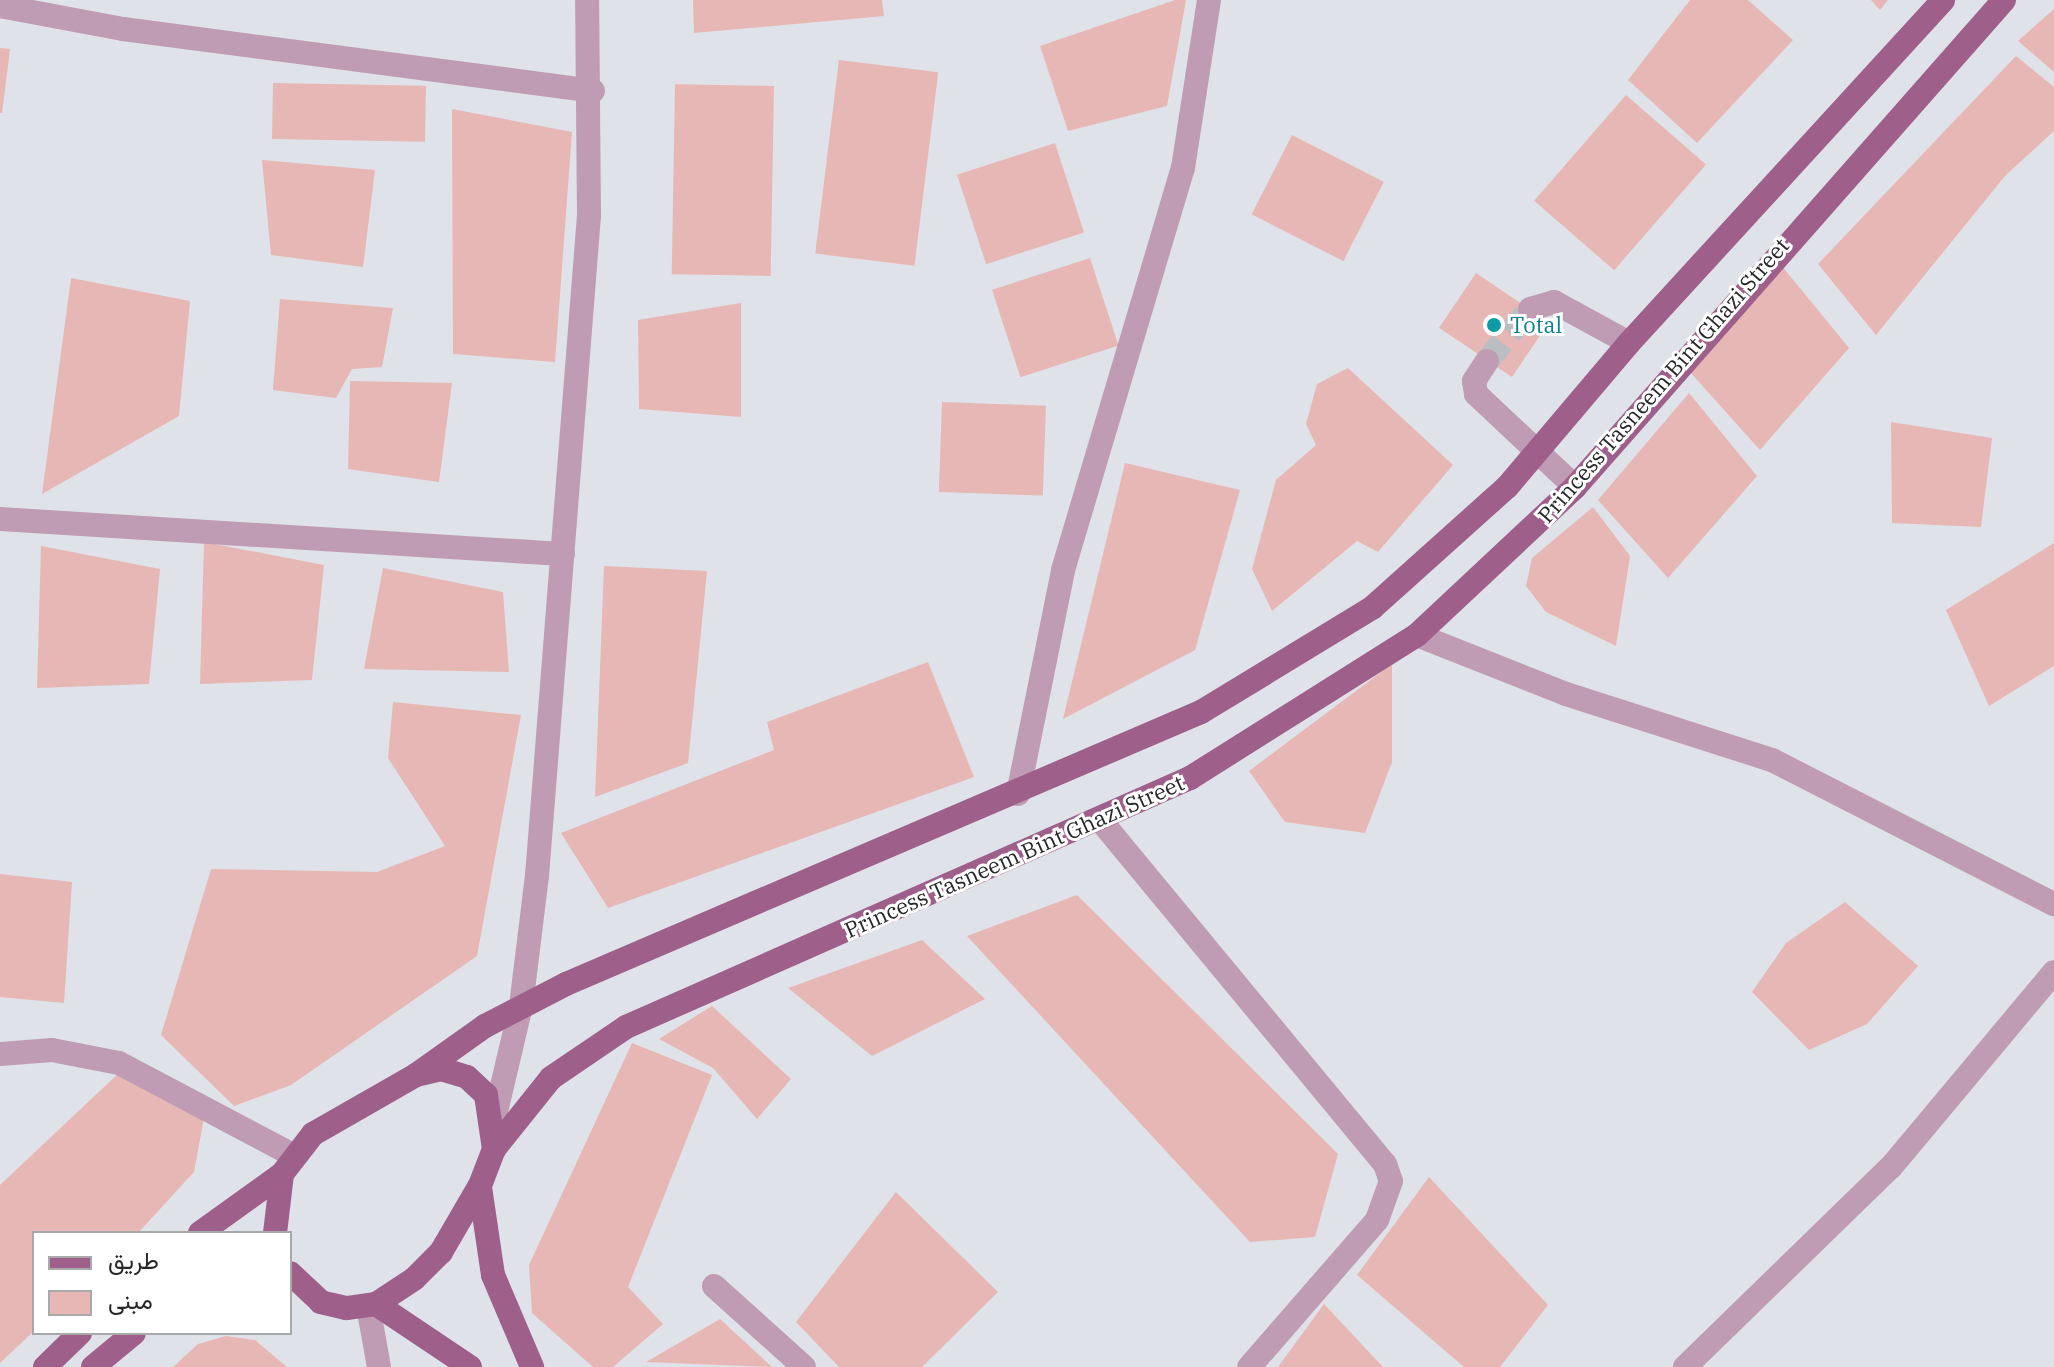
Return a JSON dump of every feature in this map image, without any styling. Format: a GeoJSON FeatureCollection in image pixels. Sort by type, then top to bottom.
{"type":"FeatureCollection","features":[{"type":"Feature","properties":{"kind":"main road","name":"Princess Tasneem Bint Ghazi Street"},"geometry":{"type":"LineString","coordinates":[[203,1231],[287,1164],[313,1134],[416,1075],[521,1006],[1018,794],[1201,712],[1372,608],[1537,453],[1629,343],[1943,0]]}},
{"type":"Feature","properties":{"kind":"main road","name":"Princess Tasneem Bint Ghazi Street"},"geometry":{"type":"LineString","coordinates":[[494,1149],[551,1078],[626,1027],[1101,821],[1190,778],[1417,635],[1575,487],[2004,0]]}},
{"type":"Feature","properties":{"kind":"main road"},"geometry":{"type":"LineString","coordinates":[[372,1305],[441,1252],[480,1185],[494,1149],[494,1120],[486,1095],[467,1077],[441,1069],[416,1075]]}},
{"type":"Feature","properties":{"kind":"main road"},"geometry":{"type":"LineString","coordinates":[[275,1231],[287,1164]]}},
{"type":"Feature","properties":{"kind":"main road"},"geometry":{"type":"LineString","coordinates":[[480,1185],[493,1275],[532,1367]]}},
{"type":"Feature","properties":{"kind":"main road"},"geometry":{"type":"LineString","coordinates":[[292,1275],[321,1302],[372,1305],[470,1367]]}},
{"type":"Feature","properties":{"kind":"main road"},"geometry":{"type":"LineString","coordinates":[[45,1367],[78,1335]]}},
{"type":"Feature","properties":{"kind":"main road"},"geometry":{"type":"LineString","coordinates":[[93,1367],[132,1335]]}},
{"type":"Feature","properties":{"kind":"street"},"geometry":{"type":"LineString","coordinates":[[494,1120],[521,1006],[563,554],[593,91],[587,0]]}},
{"type":"Feature","properties":{"kind":"street"},"geometry":{"type":"LineString","coordinates":[[1018,794],[1063,570],[1183,168],[1209,0]]}},
{"type":"Feature","properties":{"kind":"street"},"geometry":{"type":"LineString","coordinates":[[0,6],[248,47],[593,91]]}},
{"type":"Feature","properties":{"kind":"street"},"geometry":{"type":"LineString","coordinates":[[1530,309],[1554,302],[1629,343]]}},
{"type":"Feature","properties":{"kind":"street"},"geometry":{"type":"LineString","coordinates":[[1487,361],[1474,381],[1476,394],[1575,487]]}},
{"type":"Feature","properties":{"kind":"street"},"geometry":{"type":"LineString","coordinates":[[0,519],[563,554]]}},
{"type":"Feature","properties":{"kind":"street"},"geometry":{"type":"LineString","coordinates":[[1417,635],[1566,694],[1772,760],[2054,904]]}},
{"type":"Feature","properties":{"kind":"street"},"geometry":{"type":"LineString","coordinates":[[1101,821],[1385,1164],[1391,1181],[1377,1220],[1249,1367]]}},
{"type":"Feature","properties":{"kind":"street"},"geometry":{"type":"LineString","coordinates":[[1685,1367],[1891,1167],[2054,972]]}},
{"type":"Feature","properties":{"kind":"street"},"geometry":{"type":"LineString","coordinates":[[0,1054],[52,1050],[119,1063],[287,1164]]}},
{"type":"Feature","properties":{"kind":"street"},"geometry":{"type":"LineString","coordinates":[[714,1286],[804,1367]]}},
{"type":"Feature","properties":{"kind":"street"},"geometry":{"type":"LineString","coordinates":[[372,1305],[379,1367]]}},
{"type":"Feature","properties":{"kind":"building"},"geometry":{"type":"Polygon","coordinates":[[[693,0],[882,0],[884,16],[694,33],[693,0]]]}},
{"type":"Feature","properties":{"kind":"building"},"geometry":{"type":"Polygon","coordinates":[[[1175,0],[1186,0],[1167,106],[1068,131],[1040,46],[1175,0]]]}},
{"type":"Feature","properties":{"kind":"building"},"geometry":{"type":"Polygon","coordinates":[[[1690,0],[1748,0],[1793,40],[1697,143],[1628,80],[1690,0]]]}},
{"type":"Feature","properties":{"kind":"building"},"geometry":{"type":"Polygon","coordinates":[[[1871,0],[1888,0],[1880,10],[1871,0]]]}},
{"type":"Feature","properties":{"kind":"building"},"geometry":{"type":"Polygon","coordinates":[[[2054,9],[2054,72],[2018,41],[2054,9]]]}},
{"type":"Feature","properties":{"kind":"building"},"geometry":{"type":"Polygon","coordinates":[[[0,48],[10,49],[2,113],[0,113],[0,48]]]}},
{"type":"Feature","properties":{"kind":"building"},"geometry":{"type":"Polygon","coordinates":[[[2016,56],[2054,87],[2054,131],[2005,176],[1876,335],[1818,264],[2016,56]]]}},
{"type":"Feature","properties":{"kind":"building"},"geometry":{"type":"Polygon","coordinates":[[[839,60],[938,72],[914,266],[815,254],[839,60]]]}},
{"type":"Feature","properties":{"kind":"building"},"geometry":{"type":"Polygon","coordinates":[[[273,83],[426,86],[425,142],[272,139],[273,83]]]}},
{"type":"Feature","properties":{"kind":"building"},"geometry":{"type":"Polygon","coordinates":[[[675,84],[774,86],[771,276],[672,274],[675,84]]]}},
{"type":"Feature","properties":{"kind":"building"},"geometry":{"type":"Polygon","coordinates":[[[1626,95],[1706,165],[1614,270],[1534,201],[1626,95]]]}},
{"type":"Feature","properties":{"kind":"building"},"geometry":{"type":"Polygon","coordinates":[[[452,109],[572,132],[555,362],[453,354],[452,109]]]}},
{"type":"Feature","properties":{"kind":"building"},"geometry":{"type":"Polygon","coordinates":[[[1292,135],[1384,182],[1343,261],[1252,214],[1292,135]]]}},
{"type":"Feature","properties":{"kind":"building"},"geometry":{"type":"Polygon","coordinates":[[[1055,143],[1084,232],[986,264],[957,175],[1055,143]]]}},
{"type":"Feature","properties":{"kind":"building"},"geometry":{"type":"Polygon","coordinates":[[[262,160],[375,170],[363,267],[271,255],[262,160]]]}},
{"type":"Feature","properties":{"kind":"building"},"geometry":{"type":"Polygon","coordinates":[[[1090,258],[1118,345],[1020,377],[992,290],[1090,258]]]}},
{"type":"Feature","properties":{"kind":"building"},"geometry":{"type":"Polygon","coordinates":[[[1781,265],[1849,348],[1760,450],[1690,372],[1781,265]]]}},
{"type":"Feature","properties":{"kind":"building","name":"Total"},"geometry":{"type":"Polygon","coordinates":[[[1476,273],[1549,322],[1512,377],[1439,328],[1476,273]]]}},
{"type":"Feature","properties":{"kind":"building"},"geometry":{"type":"Polygon","coordinates":[[[71,278],[190,301],[179,416],[42,494],[71,278]]]}},
{"type":"Feature","properties":{"kind":"building"},"geometry":{"type":"Polygon","coordinates":[[[280,299],[393,308],[382,367],[352,369],[336,398],[273,390],[280,299]]]}},
{"type":"Feature","properties":{"kind":"building"},"geometry":{"type":"Polygon","coordinates":[[[741,303],[741,417],[639,409],[638,320],[741,303]]]}},
{"type":"Feature","properties":{"kind":"building"},"geometry":{"type":"Polygon","coordinates":[[[1348,368],[1453,465],[1378,552],[1357,541],[1272,611],[1252,569],[1276,480],[1316,445],[1306,424],[1317,384],[1348,368]]]}},
{"type":"Feature","properties":{"kind":"building"},"geometry":{"type":"Polygon","coordinates":[[[350,381],[452,383],[439,482],[348,469],[350,381]]]}},
{"type":"Feature","properties":{"kind":"building"},"geometry":{"type":"Polygon","coordinates":[[[1689,393],[1757,476],[1668,578],[1598,500],[1689,393]]]}},
{"type":"Feature","properties":{"kind":"building"},"geometry":{"type":"Polygon","coordinates":[[[942,402],[1046,406],[1043,496],[939,492],[942,402]]]}},
{"type":"Feature","properties":{"kind":"building"},"geometry":{"type":"Polygon","coordinates":[[[1891,422],[1992,438],[1981,527],[1892,523],[1891,422]]]}},
{"type":"Feature","properties":{"kind":"building"},"geometry":{"type":"Polygon","coordinates":[[[1125,463],[1240,490],[1195,650],[1063,719],[1125,463]]]}},
{"type":"Feature","properties":{"kind":"building"},"geometry":{"type":"Polygon","coordinates":[[[1593,507],[1630,556],[1616,646],[1546,612],[1526,586],[1532,558],[1593,507]]]}},
{"type":"Feature","properties":{"kind":"building"},"geometry":{"type":"Polygon","coordinates":[[[204,542],[324,565],[312,680],[200,684],[204,542]]]}},
{"type":"Feature","properties":{"kind":"building"},"geometry":{"type":"Polygon","coordinates":[[[2054,543],[2054,666],[1989,706],[1946,610],[2054,543]]]}},
{"type":"Feature","properties":{"kind":"building"},"geometry":{"type":"Polygon","coordinates":[[[41,546],[160,569],[149,684],[37,688],[41,546]]]}},
{"type":"Feature","properties":{"kind":"building"},"geometry":{"type":"Polygon","coordinates":[[[604,566],[707,571],[688,763],[595,797],[604,566]]]}},
{"type":"Feature","properties":{"kind":"building"},"geometry":{"type":"Polygon","coordinates":[[[383,568],[503,592],[509,672],[364,669],[383,568]]]}},
{"type":"Feature","properties":{"kind":"building"},"geometry":{"type":"Polygon","coordinates":[[[928,662],[974,777],[608,908],[561,833],[774,750],[767,722],[928,662]]]}},
{"type":"Feature","properties":{"kind":"building"},"geometry":{"type":"Polygon","coordinates":[[[1392,664],[1392,762],[1365,833],[1285,822],[1249,771],[1392,664]]]}},
{"type":"Feature","properties":{"kind":"building"},"geometry":{"type":"Polygon","coordinates":[[[393,702],[521,715],[477,956],[291,1085],[234,1106],[161,1035],[211,869],[377,872],[445,846],[388,758],[393,702]]]}},
{"type":"Feature","properties":{"kind":"building"},"geometry":{"type":"Polygon","coordinates":[[[0,874],[72,882],[64,1003],[0,997],[0,874]]]}},
{"type":"Feature","properties":{"kind":"building"},"geometry":{"type":"Polygon","coordinates":[[[1077,895],[1338,1154],[1315,1237],[1250,1242],[967,936],[1077,895]]]}},
{"type":"Feature","properties":{"kind":"building"},"geometry":{"type":"Polygon","coordinates":[[[1845,902],[1918,966],[1867,1024],[1809,1050],[1752,992],[1786,943],[1845,902]]]}},
{"type":"Feature","properties":{"kind":"building"},"geometry":{"type":"Polygon","coordinates":[[[922,940],[985,999],[872,1056],[788,988],[922,940]]]}},
{"type":"Feature","properties":{"kind":"building"},"geometry":{"type":"Polygon","coordinates":[[[712,1006],[791,1079],[757,1119],[713,1068],[659,1039],[712,1006]]]}},
{"type":"Feature","properties":{"kind":"building"},"geometry":{"type":"Polygon","coordinates":[[[632,1043],[712,1075],[628,1287],[663,1324],[613,1367],[593,1367],[532,1313],[529,1265],[632,1043]]]}},
{"type":"Feature","properties":{"kind":"building"},"geometry":{"type":"Polygon","coordinates":[[[121,1071],[204,1118],[194,1172],[140,1231],[32,1231],[32,1333],[0,1363],[0,1185],[121,1071]]]}},
{"type":"Feature","properties":{"kind":"building"},"geometry":{"type":"Polygon","coordinates":[[[1429,1177],[1548,1305],[1500,1367],[1464,1367],[1357,1275],[1429,1177]]]}},
{"type":"Feature","properties":{"kind":"building"},"geometry":{"type":"Polygon","coordinates":[[[896,1192],[998,1292],[922,1367],[839,1367],[796,1322],[896,1192]]]}},
{"type":"Feature","properties":{"kind":"building"},"geometry":{"type":"Polygon","coordinates":[[[1324,1304],[1383,1367],[1278,1367],[1324,1304]]]}},
{"type":"Feature","properties":{"kind":"building"},"geometry":{"type":"Polygon","coordinates":[[[720,1319],[772,1367],[646,1362],[720,1319]]]}},
{"type":"Feature","properties":{"kind":"building"},"geometry":{"type":"Polygon","coordinates":[[[226,1336],[255,1340],[287,1367],[173,1367],[198,1344],[226,1336]]]}},
{"type":"Feature","properties":{"kind":"tunnel"},"geometry":{"type":"LineString","coordinates":[[1487,361],[1530,309]]}},
{"type":"Feature","properties":{"kind":"place","name":"Total"},"geometry":{"type":"Point","coordinates":[1494,325]}}]}
